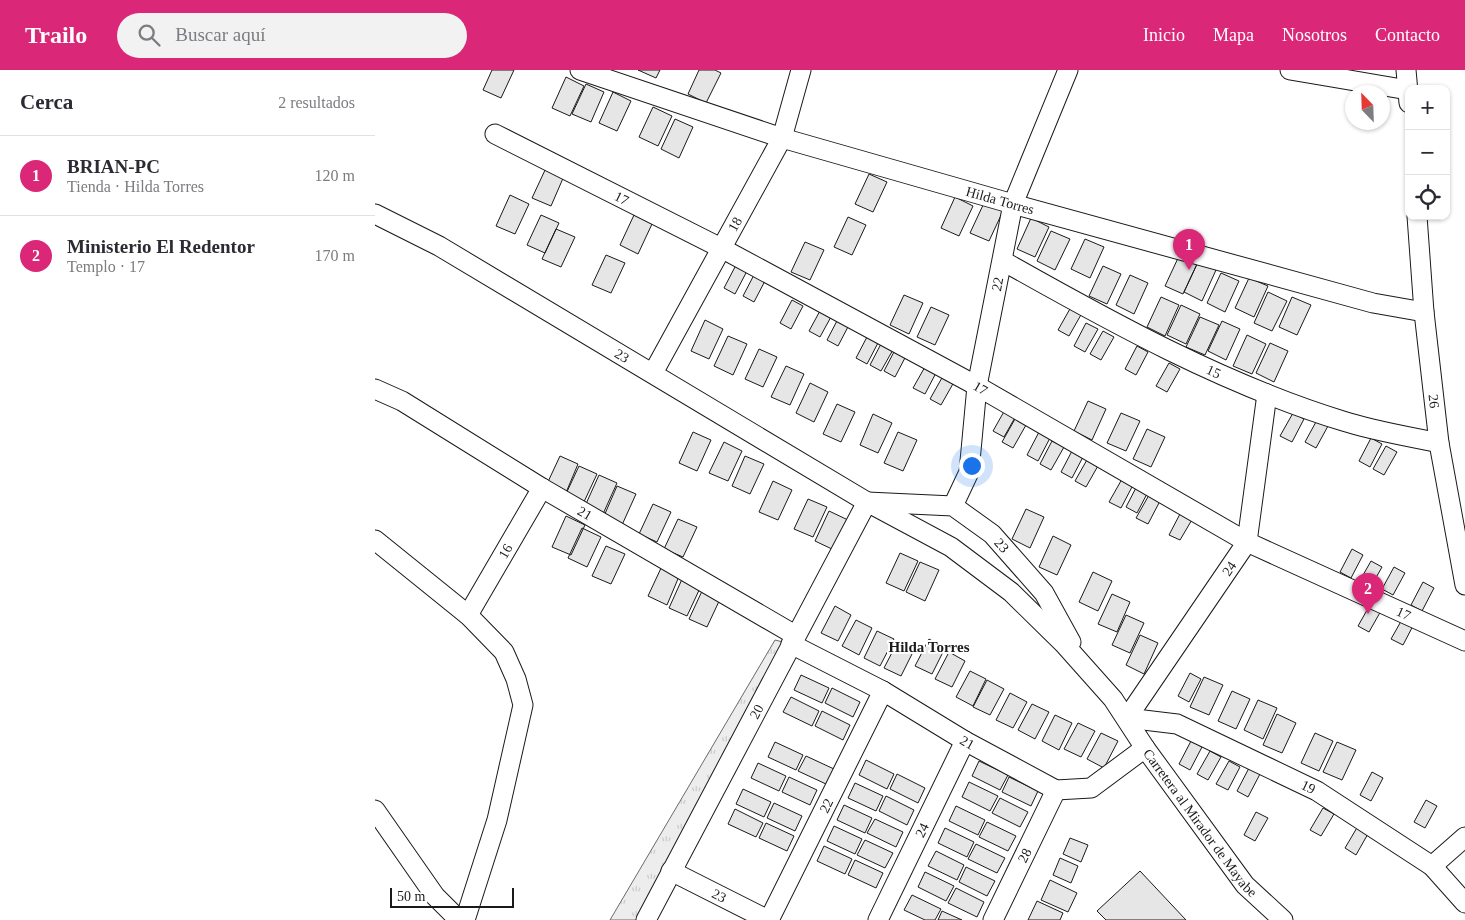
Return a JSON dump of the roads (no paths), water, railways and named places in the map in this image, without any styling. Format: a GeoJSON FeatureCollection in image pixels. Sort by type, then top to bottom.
{"type":"FeatureCollection","features":[{"type":"Feature","properties":{"kind":"street","name":"Hilda Torres"},"geometry":{"type":"LineString","coordinates":[[580,70],[783,138],[1013,204],[1373,303],[1425,312]]}},
{"type":"Feature","properties":{"kind":"street","name":"18"},"geometry":{"type":"LineString","coordinates":[[653,373],[783,138],[801,70]]}},
{"type":"Feature","properties":{"kind":"street","name":"22"},"geometry":{"type":"LineString","coordinates":[[953,506],[969,472],[977,386],[1013,204],[1068,70]]}},
{"type":"Feature","properties":{"kind":"street"},"geometry":{"type":"LineString","coordinates":[[1290,70],[1405,96]]}},
{"type":"Feature","properties":{"kind":"street"},"geometry":{"type":"LineString","coordinates":[[1406,70],[1407,85]]}},
{"type":"Feature","properties":{"kind":"street","name":"17"},"geometry":{"type":"LineString","coordinates":[[495,134],[723,249],[977,386],[1247,542],[1465,641]]}},
{"type":"Feature","properties":{"kind":"street","name":"23"},"geometry":{"type":"LineString","coordinates":[[375,214],[439,246],[867,502],[951,547],[1011,592],[1086,669],[1127,718]]}},
{"type":"Feature","properties":{"kind":"street","name":"26"},"geometry":{"type":"LineString","coordinates":[[1417,220],[1439,443],[1465,585]]}},
{"type":"Feature","properties":{"kind":"street","name":"15"},"geometry":{"type":"LineString","coordinates":[[1003,261],[1122,328],[1267,394],[1344,421],[1439,443]]}},
{"type":"Feature","properties":{"kind":"street","name":"21"},"geometry":{"type":"LineString","coordinates":[[375,389],[402,401],[542,488],[965,741],[1056,790]]}},
{"type":"Feature","properties":{"kind":"street","name":"24"},"geometry":{"type":"LineString","coordinates":[[1127,718],[1247,542],[1267,394]]}},
{"type":"Feature","properties":{"kind":"street","name":"16"},"geometry":{"type":"LineString","coordinates":[[468,615],[542,488]]}},
{"type":"Feature","properties":{"kind":"street","name":"23"},"geometry":{"type":"LineString","coordinates":[[867,502],[953,506],[991,534],[1043,593],[1086,669]]}},
{"type":"Feature","properties":{"kind":"street","name":"20"},"geometry":{"type":"LineString","coordinates":[[646,920],[867,502]]}},
{"type":"Feature","properties":{"kind":"street"},"geometry":{"type":"LineString","coordinates":[[375,540],[468,615],[504,652],[516,679],[523,705],[497,820],[465,920]]}},
{"type":"Feature","properties":{"kind":"street","name":"22"},"geometry":{"type":"LineString","coordinates":[[769,920],[883,691]]}},
{"type":"Feature","properties":{"kind":"street","name":"Carretera al Mirador de Mayabe"},"geometry":{"type":"LineString","coordinates":[[1127,718],[1145,748],[1245,885],[1283,920]]}},
{"type":"Feature","properties":{"kind":"street","name":"19"},"geometry":{"type":"LineString","coordinates":[[1127,718],[1177,724],[1317,791],[1432,866],[1465,903]]}},
{"type":"Feature","properties":{"kind":"street","name":"24"},"geometry":{"type":"LineString","coordinates":[[878,920],[965,741]]}},
{"type":"Feature","properties":{"kind":"street"},"geometry":{"type":"LineString","coordinates":[[1056,790],[1091,788],[1145,748]]}},
{"type":"Feature","properties":{"kind":"street","name":"28"},"geometry":{"type":"LineString","coordinates":[[993,920],[1056,790]]}},
{"type":"Feature","properties":{"kind":"street"},"geometry":{"type":"LineString","coordinates":[[375,810],[435,896],[459,920]]}},
{"type":"Feature","properties":{"kind":"street"},"geometry":{"type":"LineString","coordinates":[[1432,866],[1465,837]]}},
{"type":"Feature","properties":{"kind":"street","name":"23"},"geometry":{"type":"LineString","coordinates":[[671,870],[769,920]]}},
{"type":"Feature","properties":{"kind":"place","name":"BRIAN-PC"},"geometry":{"type":"Point","coordinates":[1189,270]}},
{"type":"Feature","properties":{"kind":"place","name":"Ministerio El Redentor"},"geometry":{"type":"Point","coordinates":[1368,614]}},
{"type":"Feature","properties":{"kind":"district","name":"Hilda Torres"},"geometry":{"type":"Point","coordinates":[929,647]}}]}
